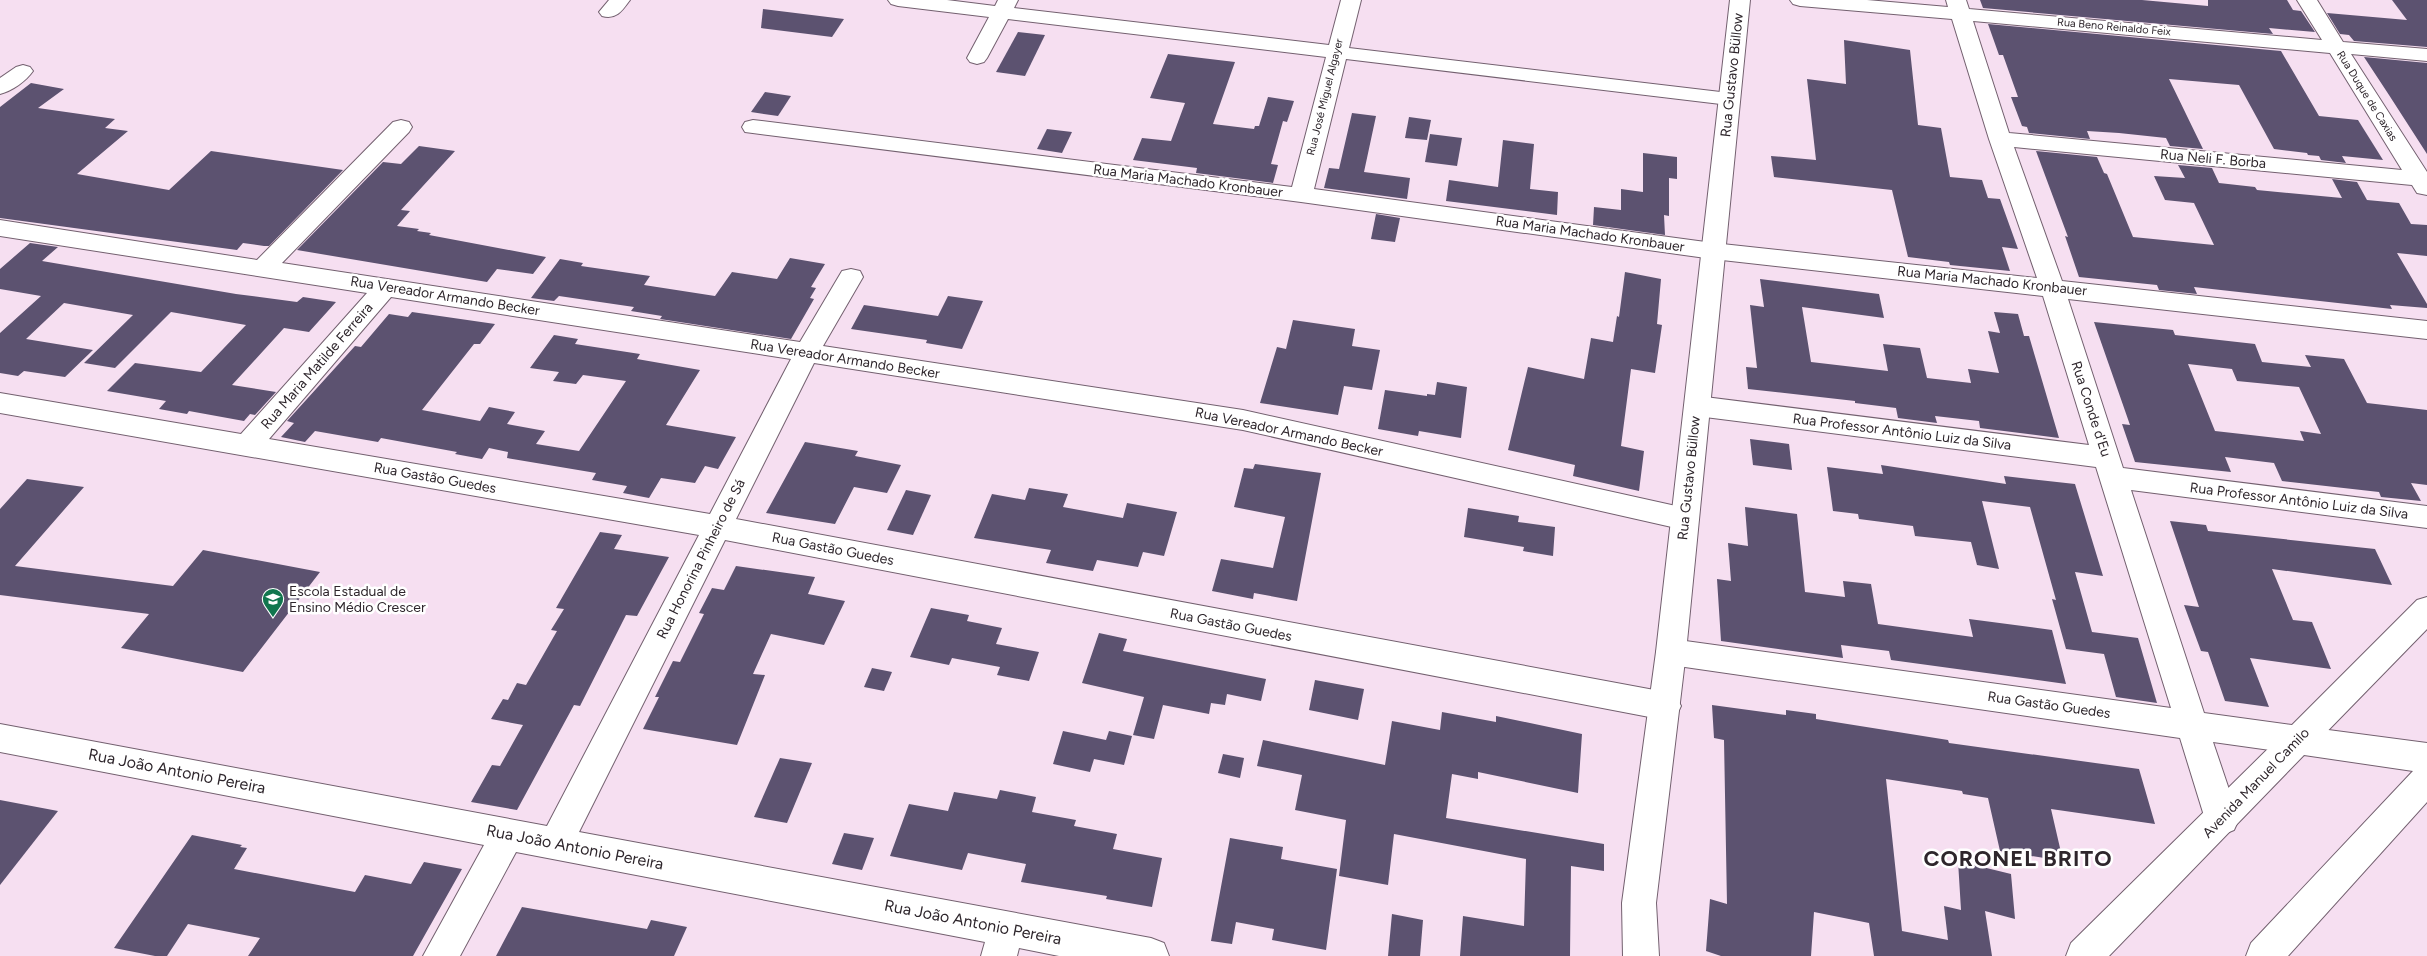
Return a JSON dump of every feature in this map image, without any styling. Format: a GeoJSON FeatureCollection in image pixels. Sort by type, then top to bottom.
{"type":"FeatureCollection","features":[{"type":"Feature","properties":{"kind":"street"},"geometry":{"type":"LineString","coordinates":[[898,0],[1005,6],[1336,52],[1729,99]]}},
{"type":"Feature","properties":{"kind":"street","name":"Rua José Miguel Algayer"},"geometry":{"type":"LineString","coordinates":[[1301,194],[1336,52],[1351,0]]}},
{"type":"Feature","properties":{"kind":"street","name":"Rua Gustavo Büllow"},"geometry":{"type":"LineString","coordinates":[[1641,956],[1639,903],[1656,760],[1665,706],[1740,0]]}},
{"type":"Feature","properties":{"kind":"street","name":"Rua Beno Reinaldo Feix"},"geometry":{"type":"LineString","coordinates":[[1800,0],[1958,7],[2427,54]]}},
{"type":"Feature","properties":{"kind":"street","name":"Rua Duque de Caxias"},"geometry":{"type":"LineString","coordinates":[[2307,0],[2424,183]]}},
{"type":"Feature","properties":{"kind":"street"},"geometry":{"type":"LineString","coordinates":[[977,58],[1005,6]]}},
{"type":"Feature","properties":{"kind":"street","name":"Rua Conde d'Eu"},"geometry":{"type":"LineString","coordinates":[[1958,7],[2000,138],[2052,287],[2222,819]]}},
{"type":"Feature","properties":{"kind":"street"},"geometry":{"type":"LineString","coordinates":[[0,88],[23,71]]}},
{"type":"Feature","properties":{"kind":"street"},"geometry":{"type":"LineString","coordinates":[[263,268],[401,127]]}},
{"type":"Feature","properties":{"kind":"street","name":"Rua Maria Machado Kronbauer"},"geometry":{"type":"LineString","coordinates":[[753,127],[1301,194],[1713,251],[2427,330]]}},
{"type":"Feature","properties":{"kind":"street","name":"Rua Neli F. Borba"},"geometry":{"type":"LineString","coordinates":[[2000,138],[2424,183]]}},
{"type":"Feature","properties":{"kind":"street","name":"Rua Vereador Armando Becker"},"geometry":{"type":"LineString","coordinates":[[0,228],[1243,420],[1685,519]]}},
{"type":"Feature","properties":{"kind":"street","name":"Rua Honorina Pinheiro de Sá"},"geometry":{"type":"LineString","coordinates":[[556,843],[806,354],[851,277]]}},
{"type":"Feature","properties":{"kind":"street","name":"Rua Maria Matilde Ferreira"},"geometry":{"type":"LineString","coordinates":[[247,446],[386,287]]}},
{"type":"Feature","properties":{"kind":"street","name":"Rua Gastão Guedes"},"geometry":{"type":"LineString","coordinates":[[0,403],[718,527],[1665,706]]}},
{"type":"Feature","properties":{"kind":"street","name":"Rua Professor Antônio Luiz da Silva"},"geometry":{"type":"LineString","coordinates":[[1697,406],[2427,517]]}},
{"type":"Feature","properties":{"kind":"street","name":"Avenida Manuel Camilo"},"geometry":{"type":"LineString","coordinates":[[2084,956],[2222,819],[2427,609]]}},
{"type":"Feature","properties":{"kind":"street","name":"Rua Gastão Guedes"},"geometry":{"type":"LineString","coordinates":[[1671,652],[2427,758]]}},
{"type":"Feature","properties":{"kind":"street","name":"Rua João Antonio Pereira"},"geometry":{"type":"LineString","coordinates":[[0,738],[556,843],[1003,942],[1151,956]]}},
{"type":"Feature","properties":{"kind":"street"},"geometry":{"type":"LineString","coordinates":[[2264,956],[2427,779]]}},
{"type":"Feature","properties":{"kind":"street"},"geometry":{"type":"LineString","coordinates":[[441,956],[508,834]]}},
{"type":"Feature","properties":{"kind":"building"},"geometry":{"type":"Polygon","coordinates":[[[1980,0],[2142,0],[2208,6],[2208,0],[2287,0],[2293,10],[2301,11],[2315,32],[2269,28],[2273,34],[1983,8],[1980,0]]]}},
{"type":"Feature","properties":{"kind":"building"},"geometry":{"type":"Polygon","coordinates":[[[2392,0],[2427,0],[2427,47],[2354,41],[2349,35],[2340,34],[2327,13],[2407,20],[2392,0]]]}},
{"type":"Feature","properties":{"kind":"building"},"geometry":{"type":"Polygon","coordinates":[[[763,9],[844,19],[832,37],[761,28],[763,9]]]}},
{"type":"Feature","properties":{"kind":"building"},"geometry":{"type":"Polygon","coordinates":[[[1988,24],[2281,51],[2319,116],[2358,120],[2383,160],[2342,156],[2346,163],[2321,160],[2319,156],[2308,155],[2307,153],[2274,149],[2239,85],[2169,79],[2203,149],[2170,146],[2166,138],[2119,133],[2087,131],[2090,139],[2029,133],[2027,127],[2022,126],[2011,97],[2018,97],[2003,55],[1999,55],[1988,24]]]}},
{"type":"Feature","properties":{"kind":"building"},"geometry":{"type":"Polygon","coordinates":[[[1018,32],[1045,35],[1025,76],[996,72],[1018,32]]]}},
{"type":"Feature","properties":{"kind":"building"},"geometry":{"type":"Polygon","coordinates":[[[1844,40],[1910,50],[1918,125],[1941,128],[1950,177],[1982,180],[1988,198],[2000,199],[2018,249],[2002,247],[2010,271],[1950,265],[1949,262],[1908,257],[1892,190],[1774,177],[1771,156],[1816,160],[1807,79],[1846,84],[1844,40]]]}},
{"type":"Feature","properties":{"kind":"building"},"geometry":{"type":"Polygon","coordinates":[[[1168,54],[1235,62],[1213,124],[1254,129],[1255,126],[1259,126],[1268,97],[1294,101],[1287,122],[1283,121],[1271,164],[1278,165],[1273,183],[1196,173],[1197,168],[1133,160],[1142,138],[1171,141],[1185,103],[1150,98],[1168,54]]]}},
{"type":"Feature","properties":{"kind":"building"},"geometry":{"type":"Polygon","coordinates":[[[2364,57],[2427,63],[2427,154],[2389,95],[2364,57]]]}},
{"type":"Feature","properties":{"kind":"building"},"geometry":{"type":"Polygon","coordinates":[[[31,83],[64,89],[38,108],[115,119],[105,128],[128,131],[77,174],[169,190],[211,151],[343,170],[269,246],[243,243],[237,250],[0,218],[0,107],[31,83]]]}},
{"type":"Feature","properties":{"kind":"building"},"geometry":{"type":"Polygon","coordinates":[[[765,92],[791,96],[778,116],[751,112],[765,92]]]}},
{"type":"Feature","properties":{"kind":"building"},"geometry":{"type":"Polygon","coordinates":[[[1352,113],[1376,116],[1364,172],[1410,178],[1407,199],[1324,188],[1329,168],[1339,169],[1352,113]]]}},
{"type":"Feature","properties":{"kind":"building"},"geometry":{"type":"Polygon","coordinates":[[[1409,117],[1431,120],[1427,140],[1405,138],[1409,117]]]}},
{"type":"Feature","properties":{"kind":"building"},"geometry":{"type":"Polygon","coordinates":[[[1047,129],[1072,132],[1062,153],[1037,149],[1047,129]]]}},
{"type":"Feature","properties":{"kind":"building"},"geometry":{"type":"Polygon","coordinates":[[[1430,134],[1462,138],[1457,166],[1425,162],[1430,134]]]}},
{"type":"Feature","properties":{"kind":"building"},"geometry":{"type":"Polygon","coordinates":[[[1503,140],[1534,144],[1530,189],[1558,192],[1557,215],[1446,201],[1449,180],[1498,187],[1503,140]]]}},
{"type":"Feature","properties":{"kind":"building"},"geometry":{"type":"Polygon","coordinates":[[[419,146],[455,151],[401,210],[410,211],[397,226],[419,229],[417,231],[431,233],[429,235],[546,257],[533,274],[497,269],[487,282],[297,250],[383,162],[401,164],[419,146]]]}},
{"type":"Feature","properties":{"kind":"building"},"geometry":{"type":"Polygon","coordinates":[[[2036,151],[2097,157],[2104,173],[2107,174],[2133,237],[2214,245],[2194,203],[2165,200],[2154,176],[2185,178],[2178,165],[2212,168],[2219,183],[2255,187],[2257,190],[2342,198],[2332,179],[2357,182],[2367,200],[2399,203],[2411,224],[2427,225],[2427,256],[2397,253],[2427,304],[2427,308],[2390,305],[2392,309],[2194,287],[2197,294],[2159,290],[2157,285],[2079,277],[2065,236],[2068,237],[2036,151]]]}},
{"type":"Feature","properties":{"kind":"building"},"geometry":{"type":"Polygon","coordinates":[[[1643,153],[1677,157],[1677,179],[1669,178],[1669,216],[1664,215],[1665,235],[1593,225],[1594,207],[1621,210],[1621,189],[1643,192],[1643,153]]]}},
{"type":"Feature","properties":{"kind":"building"},"geometry":{"type":"Polygon","coordinates":[[[1376,214],[1400,218],[1395,242],[1371,239],[1376,214]]]}},
{"type":"Feature","properties":{"kind":"building"},"geometry":{"type":"Polygon","coordinates":[[[30,243],[58,247],[42,261],[236,294],[297,302],[303,297],[336,302],[309,332],[284,328],[232,385],[276,392],[255,415],[250,414],[244,421],[189,411],[187,414],[159,409],[166,401],[107,391],[135,363],[201,372],[246,325],[171,312],[115,368],[84,363],[133,315],[64,303],[26,339],[93,350],[65,377],[24,371],[18,376],[0,373],[0,333],[41,296],[0,289],[0,269],[30,243]]]}},
{"type":"Feature","properties":{"kind":"building"},"geometry":{"type":"Polygon","coordinates":[[[790,258],[825,264],[811,287],[816,288],[810,298],[814,299],[791,339],[660,319],[662,316],[631,311],[634,307],[559,296],[554,301],[531,298],[560,259],[583,263],[581,266],[650,276],[644,285],[715,296],[732,272],[777,279],[790,258]]]}},
{"type":"Feature","properties":{"kind":"building"},"geometry":{"type":"Polygon","coordinates":[[[1625,272],[1661,279],[1657,324],[1662,325],[1655,373],[1631,369],[1621,446],[1644,451],[1639,491],[1573,476],[1575,465],[1508,450],[1528,367],[1584,379],[1591,338],[1613,342],[1617,316],[1619,317],[1625,272]]]}},
{"type":"Feature","properties":{"kind":"building"},"geometry":{"type":"Polygon","coordinates":[[[1760,279],[1879,294],[1884,318],[1802,307],[1811,362],[1888,371],[1883,344],[1920,348],[1927,378],[1971,383],[1968,369],[1999,373],[1988,331],[2000,333],[1994,312],[2018,314],[2024,336],[2029,336],[2059,438],[1980,428],[1979,421],[1935,416],[1937,423],[1898,418],[1896,408],[1855,403],[1855,401],[1748,389],[1746,367],[1757,368],[1750,305],[1764,307],[1760,279]]]}},
{"type":"Feature","properties":{"kind":"building"},"geometry":{"type":"Polygon","coordinates":[[[948,296],[983,301],[962,349],[926,343],[927,340],[851,329],[864,305],[938,316],[948,296]]]}},
{"type":"Feature","properties":{"kind":"building"},"geometry":{"type":"Polygon","coordinates":[[[412,312],[495,324],[480,344],[474,344],[422,410],[480,421],[489,407],[515,412],[507,424],[545,431],[536,444],[579,451],[626,381],[583,375],[576,384],[553,381],[559,372],[530,368],[554,335],[578,339],[575,344],[640,354],[637,359],[700,370],[666,425],[736,437],[718,469],[705,466],[695,483],[661,478],[649,498],[623,493],[627,486],[592,480],[596,473],[507,458],[508,452],[489,448],[482,459],[455,454],[457,452],[381,438],[378,442],[315,431],[305,442],[281,437],[294,423],[287,421],[355,346],[361,347],[389,314],[408,317],[412,312]]]}},
{"type":"Feature","properties":{"kind":"building"},"geometry":{"type":"Polygon","coordinates":[[[1293,320],[1355,329],[1352,346],[1380,350],[1372,390],[1344,386],[1338,415],[1260,403],[1277,347],[1286,349],[1293,320]]]}},
{"type":"Feature","properties":{"kind":"building"},"geometry":{"type":"Polygon","coordinates":[[[2094,322],[2173,330],[2175,335],[2255,344],[2262,362],[2311,367],[2305,355],[2344,359],[2367,403],[2427,410],[2427,485],[2411,483],[2421,501],[2381,497],[2379,492],[2282,481],[2274,463],[2225,457],[2231,472],[2135,462],[2122,424],[2130,425],[2094,322]],[[2188,364],[2215,431],[2304,441],[2300,431],[2321,434],[2299,387],[2237,381],[2232,369],[2188,364]]]}},
{"type":"Feature","properties":{"kind":"building"},"geometry":{"type":"Polygon","coordinates":[[[1437,382],[1467,387],[1461,438],[1419,431],[1418,436],[1378,429],[1385,390],[1427,396],[1427,394],[1435,395],[1437,382]]]}},
{"type":"Feature","properties":{"kind":"building"},"geometry":{"type":"Polygon","coordinates":[[[1750,439],[1789,444],[1792,470],[1753,465],[1750,439]]]}},
{"type":"Feature","properties":{"kind":"building"},"geometry":{"type":"Polygon","coordinates":[[[805,442],[858,451],[855,456],[901,465],[887,493],[854,487],[835,524],[766,513],[805,442]]]}},
{"type":"Feature","properties":{"kind":"building"},"geometry":{"type":"Polygon","coordinates":[[[1255,464],[1321,473],[1297,601],[1254,593],[1253,599],[1212,591],[1221,559],[1273,568],[1285,517],[1234,507],[1244,468],[1253,469],[1255,464]]]}},
{"type":"Feature","properties":{"kind":"building"},"geometry":{"type":"Polygon","coordinates":[[[1881,465],[2006,484],[2004,476],[2075,484],[2103,576],[2075,572],[2092,632],[2138,638],[2157,703],[2116,697],[2104,654],[2066,649],[2052,599],[2056,600],[2030,507],[1982,501],[1999,569],[1977,565],[1971,542],[1915,536],[1913,526],[1859,519],[1858,514],[1833,511],[1827,467],[1883,474],[1881,465]]]}},
{"type":"Feature","properties":{"kind":"building"},"geometry":{"type":"Polygon","coordinates":[[[27,479],[84,487],[15,566],[173,586],[203,550],[320,572],[243,672],[121,648],[149,614],[0,595],[0,509],[27,479]]]}},
{"type":"Feature","properties":{"kind":"building"},"geometry":{"type":"Polygon","coordinates":[[[1029,488],[1068,494],[1063,507],[1123,518],[1127,503],[1177,512],[1164,556],[1143,552],[1138,567],[1097,560],[1093,571],[1046,563],[1051,550],[974,538],[992,494],[1025,500],[1029,488]]]}},
{"type":"Feature","properties":{"kind":"building"},"geometry":{"type":"Polygon","coordinates":[[[906,490],[931,495],[913,535],[887,530],[906,490]]]}},
{"type":"Feature","properties":{"kind":"building"},"geometry":{"type":"Polygon","coordinates":[[[1745,507],[1797,514],[1805,592],[1845,597],[1843,581],[1871,584],[1878,624],[1973,637],[1969,619],[2052,630],[2066,684],[1891,660],[1889,651],[1841,645],[1843,658],[1721,641],[1717,579],[1731,581],[1728,543],[1748,546],[1745,507]]]}},
{"type":"Feature","properties":{"kind":"building"},"geometry":{"type":"Polygon","coordinates":[[[1468,508],[1519,516],[1518,522],[1555,527],[1553,556],[1523,551],[1524,547],[1464,537],[1468,508]]]}},
{"type":"Feature","properties":{"kind":"building"},"geometry":{"type":"Polygon","coordinates":[[[2170,521],[2206,525],[2208,531],[2375,549],[2392,585],[2272,569],[2293,620],[2312,622],[2331,669],[2250,658],[2269,707],[2225,701],[2208,652],[2201,651],[2184,605],[2199,607],[2170,521]]]}},
{"type":"Feature","properties":{"kind":"building"},"geometry":{"type":"Polygon","coordinates":[[[600,532],[622,535],[614,549],[669,557],[637,616],[626,615],[580,706],[574,705],[517,810],[471,802],[492,765],[500,766],[523,725],[491,719],[503,699],[508,700],[517,683],[526,685],[557,631],[551,630],[564,609],[556,608],[600,532]]]}},
{"type":"Feature","properties":{"kind":"building"},"geometry":{"type":"Polygon","coordinates":[[[736,566],[815,577],[808,594],[845,601],[824,645],[771,634],[753,674],[765,675],[737,745],[643,729],[659,697],[655,697],[673,661],[680,662],[704,614],[699,613],[712,588],[724,590],[736,566]]]}},
{"type":"Feature","properties":{"kind":"building"},"geometry":{"type":"Polygon","coordinates":[[[931,608],[969,615],[967,621],[1002,628],[996,644],[1039,652],[1029,681],[997,675],[1000,667],[952,658],[949,665],[910,657],[931,608]]]}},
{"type":"Feature","properties":{"kind":"building"},"geometry":{"type":"Polygon","coordinates":[[[1099,633],[1127,639],[1123,651],[1266,679],[1261,701],[1227,694],[1225,705],[1211,703],[1209,714],[1163,705],[1154,739],[1133,735],[1144,697],[1082,683],[1099,633]]]}},
{"type":"Feature","properties":{"kind":"building"},"geometry":{"type":"Polygon","coordinates":[[[872,668],[892,672],[884,691],[864,687],[872,668]]]}},
{"type":"Feature","properties":{"kind":"building"},"geometry":{"type":"Polygon","coordinates":[[[1315,680],[1364,689],[1358,720],[1309,710],[1315,680]]]}},
{"type":"Feature","properties":{"kind":"building"},"geometry":{"type":"Polygon","coordinates":[[[1712,705],[1786,715],[1786,710],[1816,714],[1816,719],[1948,740],[1949,743],[2139,769],[2155,824],[2051,809],[2063,861],[2000,851],[1988,798],[1963,794],[1962,791],[1886,779],[1902,931],[1948,940],[1944,906],[1961,910],[1958,861],[2011,874],[2015,919],[1985,911],[1992,956],[1874,956],[1869,923],[1814,912],[1811,956],[1721,956],[1706,951],[1710,899],[1727,904],[1724,740],[1714,738],[1712,705]]]}},
{"type":"Feature","properties":{"kind":"building"},"geometry":{"type":"Polygon","coordinates":[[[1442,712],[1496,722],[1496,716],[1582,734],[1578,793],[1478,772],[1478,779],[1452,774],[1446,818],[1604,844],[1604,871],[1571,866],[1570,956],[1460,956],[1463,916],[1524,926],[1526,859],[1394,834],[1388,885],[1339,876],[1346,820],[1295,810],[1302,775],[1257,766],[1263,740],[1385,765],[1392,721],[1440,730],[1442,712]]]}},
{"type":"Feature","properties":{"kind":"building"},"geometry":{"type":"Polygon","coordinates":[[[1063,731],[1106,740],[1109,731],[1132,736],[1124,765],[1094,759],[1090,772],[1053,764],[1063,731]]]}},
{"type":"Feature","properties":{"kind":"building"},"geometry":{"type":"Polygon","coordinates":[[[1223,754],[1244,758],[1240,778],[1218,773],[1223,754]]]}},
{"type":"Feature","properties":{"kind":"building"},"geometry":{"type":"Polygon","coordinates":[[[780,758],[812,763],[787,823],[754,817],[780,758]]]}},
{"type":"Feature","properties":{"kind":"building"},"geometry":{"type":"Polygon","coordinates":[[[1000,790],[1036,797],[1032,812],[1076,820],[1074,826],[1117,834],[1113,849],[1162,858],[1152,907],[1106,899],[1107,896],[1021,882],[1026,864],[968,853],[962,870],[890,856],[909,804],[948,811],[954,792],[997,799],[1000,790]]]}},
{"type":"Feature","properties":{"kind":"building"},"geometry":{"type":"Polygon","coordinates":[[[0,800],[58,811],[0,885],[0,800]]]}},
{"type":"Feature","properties":{"kind":"building"},"geometry":{"type":"Polygon","coordinates":[[[844,833],[874,838],[862,870],[832,864],[844,833]]]}},
{"type":"Feature","properties":{"kind":"building"},"geometry":{"type":"Polygon","coordinates":[[[192,835],[242,845],[240,847],[247,848],[234,869],[355,892],[365,875],[411,884],[424,862],[462,869],[413,956],[248,956],[260,938],[188,924],[167,956],[155,956],[114,948],[192,835]]]}},
{"type":"Feature","properties":{"kind":"building"},"geometry":{"type":"Polygon","coordinates":[[[1230,838],[1283,847],[1281,859],[1337,869],[1326,950],[1272,940],[1274,929],[1236,922],[1232,944],[1211,941],[1230,838]]]}},
{"type":"Feature","properties":{"kind":"building"},"geometry":{"type":"Polygon","coordinates":[[[522,907],[647,929],[651,920],[687,927],[674,956],[496,956],[522,907]]]}},
{"type":"Feature","properties":{"kind":"building"},"geometry":{"type":"Polygon","coordinates":[[[1392,914],[1423,920],[1420,956],[1388,956],[1392,914]]]}},
{"type":"Feature","properties":{"kind":"place","name":"Escola Estadual de Ensino Médio Crescer"},"geometry":{"type":"Point","coordinates":[273,618]}},
{"type":"Feature","properties":{"kind":"district","name":"CORONEL BRITO"},"geometry":{"type":"Point","coordinates":[2018,858]}}]}
